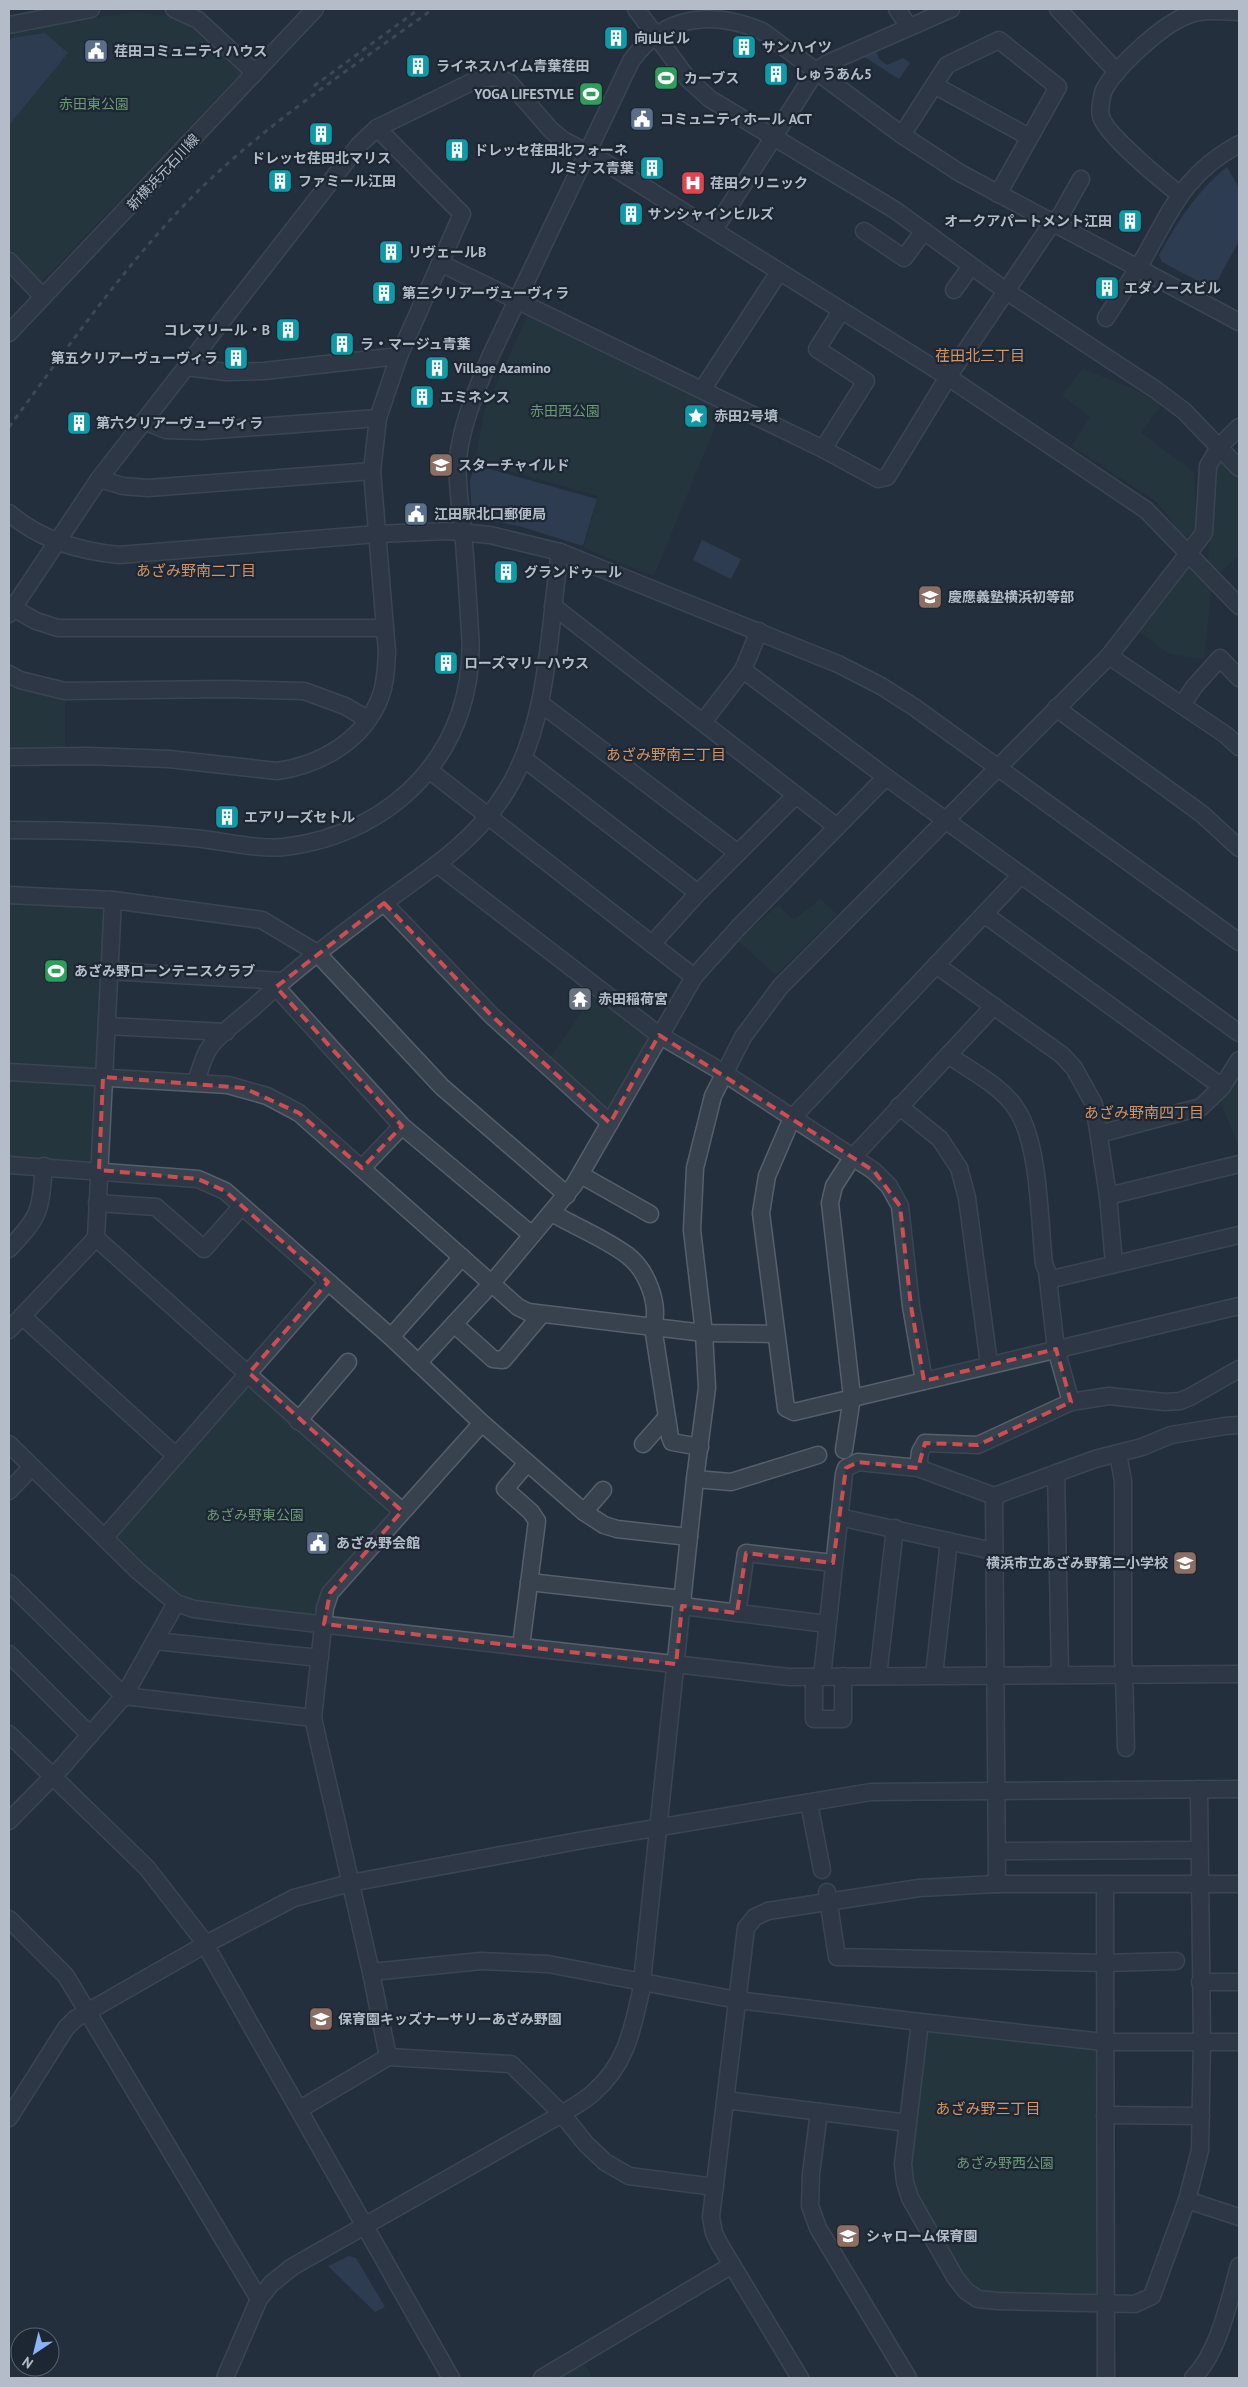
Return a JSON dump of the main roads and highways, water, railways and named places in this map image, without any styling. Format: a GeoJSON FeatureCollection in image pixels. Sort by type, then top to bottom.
{"type":"FeatureCollection","features":[{"type":"Feature","properties":{"kind":"water"},"geometry":{"type":"Polygon","coordinates":[[[45,33],[68,53],[9,125],[9,42],[12,38],[45,33]]]}},
{"type":"Feature","properties":{"kind":"water"},"geometry":{"type":"Polygon","coordinates":[[[876,50],[879,59],[887,65],[903,58],[910,63],[899,79],[863,56],[876,50]]]}},
{"type":"Feature","properties":{"kind":"water"},"geometry":{"type":"Polygon","coordinates":[[[1227,167],[1239,188],[1239,241],[1213,289],[1162,262],[1159,255],[1188,208],[1227,167]]]}},
{"type":"Feature","properties":{"kind":"water"},"geometry":{"type":"Polygon","coordinates":[[[475,465],[597,499],[583,546],[519,526],[472,517],[470,480],[475,465]]]}},
{"type":"Feature","properties":{"kind":"water"},"geometry":{"type":"Polygon","coordinates":[[[702,540],[741,559],[731,579],[693,560],[702,540]]]}},
{"type":"Feature","properties":{"kind":"water"},"geometry":{"type":"Polygon","coordinates":[[[349,2256],[356,2258],[385,2307],[375,2312],[328,2266],[349,2256]]]}},
{"type":"Feature","properties":{"kind":"railway"},"geometry":{"type":"LineString","coordinates":[[314,86],[419,9]]}},
{"type":"Feature","properties":{"kind":"railway"},"geometry":{"type":"LineString","coordinates":[[9,427],[119,280],[192,197],[248,146],[278,122],[433,9]]}},
{"type":"Feature","properties":{"kind":"place","name":"向山ビル"},"geometry":{"type":"Point","coordinates":[616,38]}},
{"type":"Feature","properties":{"kind":"place","name":"サンハイツ"},"geometry":{"type":"Point","coordinates":[744,47]}},
{"type":"Feature","properties":{"kind":"place","name":"荏田コミュニティハウス"},"geometry":{"type":"Point","coordinates":[96,51]}},
{"type":"Feature","properties":{"kind":"place","name":"ライネスハイム青葉荏田"},"geometry":{"type":"Point","coordinates":[418,66]}},
{"type":"Feature","properties":{"kind":"place","name":"しゅうあん5"},"geometry":{"type":"Point","coordinates":[776,74]}},
{"type":"Feature","properties":{"kind":"place","name":"カーブス"},"geometry":{"type":"Point","coordinates":[666,78]}},
{"type":"Feature","properties":{"kind":"place","name":"YOGA LIFESTYLE"},"geometry":{"type":"Point","coordinates":[591,94]}},
{"type":"Feature","properties":{"kind":"place","name":"コミュニティホール ACT"},"geometry":{"type":"Point","coordinates":[642,119]}},
{"type":"Feature","properties":{"kind":"place","name":"ドレッセ荏田北マリス"},"geometry":{"type":"Point","coordinates":[321,134]}},
{"type":"Feature","properties":{"kind":"place","name":"ドレッセ荏田北フォーネ"},"geometry":{"type":"Point","coordinates":[457,150]}},
{"type":"Feature","properties":{"kind":"place","name":"ルミナス青葉"},"geometry":{"type":"Point","coordinates":[652,168]}},
{"type":"Feature","properties":{"kind":"place","name":"ファミール江田"},"geometry":{"type":"Point","coordinates":[280,181]}},
{"type":"Feature","properties":{"kind":"place","name":"荏田クリニック"},"geometry":{"type":"Point","coordinates":[693,183]}},
{"type":"Feature","properties":{"kind":"place","name":"サンシャインヒルズ"},"geometry":{"type":"Point","coordinates":[631,214]}},
{"type":"Feature","properties":{"kind":"place","name":"オークアパートメント江田"},"geometry":{"type":"Point","coordinates":[1130,221]}},
{"type":"Feature","properties":{"kind":"place","name":"リヴェールB"},"geometry":{"type":"Point","coordinates":[391,252]}},
{"type":"Feature","properties":{"kind":"place","name":"エダノースビル"},"geometry":{"type":"Point","coordinates":[1107,288]}},
{"type":"Feature","properties":{"kind":"place","name":"第三クリアーヴューヴィラ"},"geometry":{"type":"Point","coordinates":[384,293]}},
{"type":"Feature","properties":{"kind":"place","name":"コレマリール・B"},"geometry":{"type":"Point","coordinates":[288,330]}},
{"type":"Feature","properties":{"kind":"place","name":"ラ・マージュ青葉"},"geometry":{"type":"Point","coordinates":[342,344]}},
{"type":"Feature","properties":{"kind":"place","name":"第五クリアーヴューヴィラ"},"geometry":{"type":"Point","coordinates":[236,358]}},
{"type":"Feature","properties":{"kind":"place","name":"Village Azamino"},"geometry":{"type":"Point","coordinates":[437,368]}},
{"type":"Feature","properties":{"kind":"place","name":"エミネンス"},"geometry":{"type":"Point","coordinates":[422,397]}},
{"type":"Feature","properties":{"kind":"place","name":"赤田2号墳"},"geometry":{"type":"Point","coordinates":[696,416]}},
{"type":"Feature","properties":{"kind":"place","name":"第六クリアーヴューヴィラ"},"geometry":{"type":"Point","coordinates":[79,423]}},
{"type":"Feature","properties":{"kind":"place","name":"スターチャイルド"},"geometry":{"type":"Point","coordinates":[441,465]}},
{"type":"Feature","properties":{"kind":"place","name":"江田駅北口郵便局"},"geometry":{"type":"Point","coordinates":[416,514]}},
{"type":"Feature","properties":{"kind":"place","name":"グランドゥール"},"geometry":{"type":"Point","coordinates":[506,572]}},
{"type":"Feature","properties":{"kind":"place","name":"慶應義塾横浜初等部"},"geometry":{"type":"Point","coordinates":[930,597]}},
{"type":"Feature","properties":{"kind":"place","name":"ローズマリーハウス"},"geometry":{"type":"Point","coordinates":[446,663]}},
{"type":"Feature","properties":{"kind":"place","name":"エアリーズセトル"},"geometry":{"type":"Point","coordinates":[227,817]}},
{"type":"Feature","properties":{"kind":"place","name":"あざみ野ローンテニスクラブ"},"geometry":{"type":"Point","coordinates":[56,971]}},
{"type":"Feature","properties":{"kind":"place","name":"赤田稲荷宮"},"geometry":{"type":"Point","coordinates":[580,999]}},
{"type":"Feature","properties":{"kind":"place","name":"あざみ野会館"},"geometry":{"type":"Point","coordinates":[318,1543]}},
{"type":"Feature","properties":{"kind":"place","name":"横浜市立あざみ野第二小学校"},"geometry":{"type":"Point","coordinates":[1185,1563]}},
{"type":"Feature","properties":{"kind":"place","name":"保育園キッズナーサリーあざみ野園"},"geometry":{"type":"Point","coordinates":[321,2019]}},
{"type":"Feature","properties":{"kind":"place","name":"シャローム保育園"},"geometry":{"type":"Point","coordinates":[848,2236]}},
{"type":"Feature","properties":{"kind":"district","name":"荏田北三丁目"},"geometry":{"type":"Point","coordinates":[980,355]}},
{"type":"Feature","properties":{"kind":"district","name":"あざみ野南二丁目"},"geometry":{"type":"Point","coordinates":[196,570]}},
{"type":"Feature","properties":{"kind":"district","name":"あざみ野南三丁目"},"geometry":{"type":"Point","coordinates":[666,754]}},
{"type":"Feature","properties":{"kind":"district","name":"あざみ野南四丁目"},"geometry":{"type":"Point","coordinates":[1144,1112]}},
{"type":"Feature","properties":{"kind":"district","name":"あざみ野三丁目"},"geometry":{"type":"Point","coordinates":[988,2108]}},
{"type":"Feature","properties":{"kind":"park label","name":"赤田東公園"},"geometry":{"type":"Point","coordinates":[94,104]}},
{"type":"Feature","properties":{"kind":"park label","name":"赤田西公園"},"geometry":{"type":"Point","coordinates":[565,411]}},
{"type":"Feature","properties":{"kind":"park label","name":"あざみ野東公園"},"geometry":{"type":"Point","coordinates":[255,1515]}},
{"type":"Feature","properties":{"kind":"park label","name":"あざみ野西公園"},"geometry":{"type":"Point","coordinates":[1005,2163]}}]}
